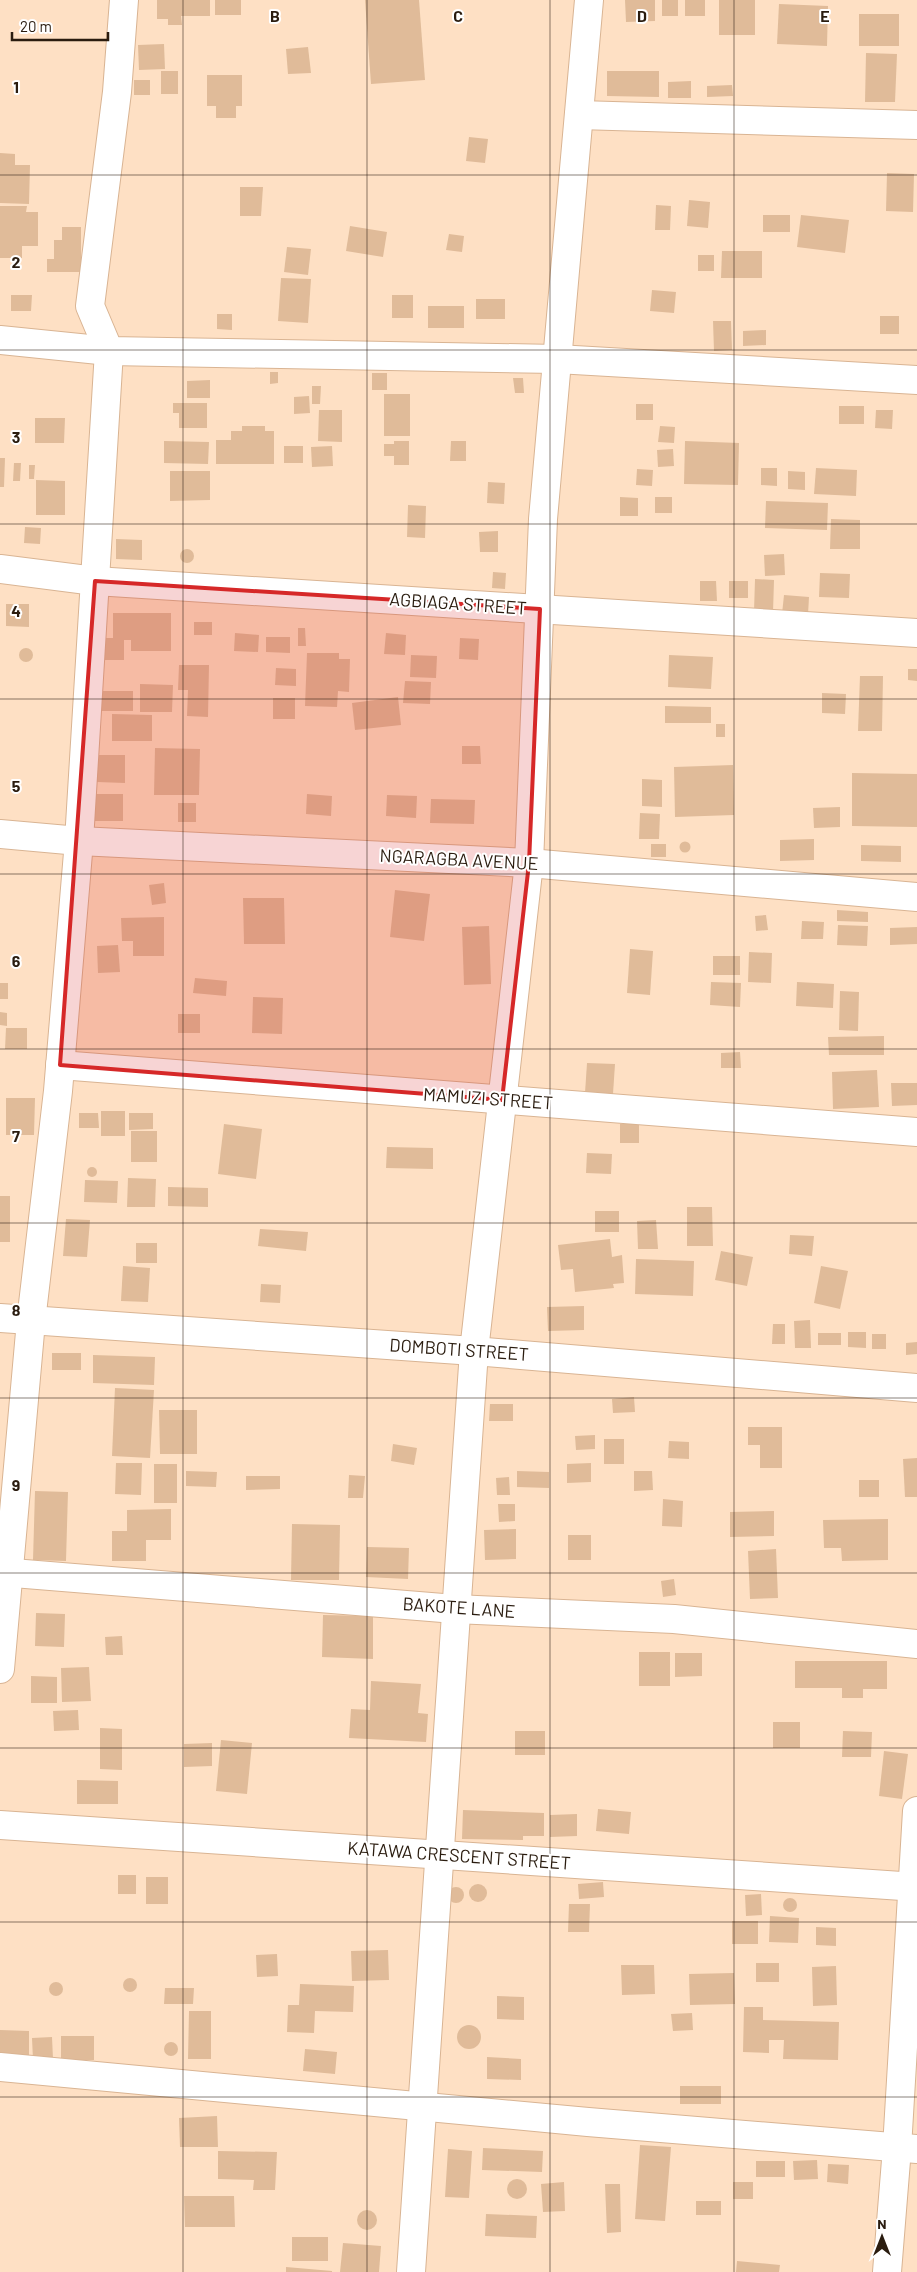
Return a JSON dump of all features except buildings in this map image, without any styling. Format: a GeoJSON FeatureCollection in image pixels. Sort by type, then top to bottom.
{"type":"FeatureCollection","features":[{"type":"Feature","properties":{"kind":"street"},"geometry":{"type":"LineString","coordinates":[[0,1669],[4,1573],[60,1065],[79,841],[109,350],[90,306],[117,92],[124,0]]}},
{"type":"Feature","properties":{"kind":"street"},"geometry":{"type":"LineString","coordinates":[[411,2272],[474,1350],[530,863],[543,519],[588,0]]}},
{"type":"Feature","properties":{"kind":"street"},"geometry":{"type":"LineString","coordinates":[[578,115],[917,125]]}},
{"type":"Feature","properties":{"kind":"street"},"geometry":{"type":"LineString","coordinates":[[0,340],[109,350],[557,359],[917,380]]}},
{"type":"Feature","properties":{"kind":"street","name":"AGBIAGA STREET"},"geometry":{"type":"LineString","coordinates":[[0,569],[95,581],[917,633]]}},
{"type":"Feature","properties":{"kind":"street","name":"NGARAGBA AVENUE"},"geometry":{"type":"LineString","coordinates":[[0,834],[79,841],[530,863],[917,897]]}},
{"type":"Feature","properties":{"kind":"street","name":"MAMUZI STREET"},"geometry":{"type":"LineString","coordinates":[[60,1065],[917,1132]]}},
{"type":"Feature","properties":{"kind":"street","name":"DOMBOTI STREET"},"geometry":{"type":"LineString","coordinates":[[0,1318],[474,1350],[917,1388]]}},
{"type":"Feature","properties":{"kind":"street","name":"BAKOTE LANE"},"geometry":{"type":"LineString","coordinates":[[4,1573],[455,1609],[674,1619],[917,1644]]}},
{"type":"Feature","properties":{"kind":"street"},"geometry":{"type":"LineString","coordinates":[[887,2272],[907,2149],[917,1811]]}},
{"type":"Feature","properties":{"kind":"street","name":"KATAWA CRESCENT STREET"},"geometry":{"type":"LineString","coordinates":[[0,1825],[914,1887]]}},
{"type":"Feature","properties":{"kind":"street"},"geometry":{"type":"LineString","coordinates":[[0,2067],[588,2122],[907,2149]]}},
{"type":"Feature","properties":{"kind":"highlighted area"},"geometry":{"type":"Polygon","coordinates":[[[95,581],[540,609],[529,863],[502,1100],[60,1065],[95,581]]]}}]}
